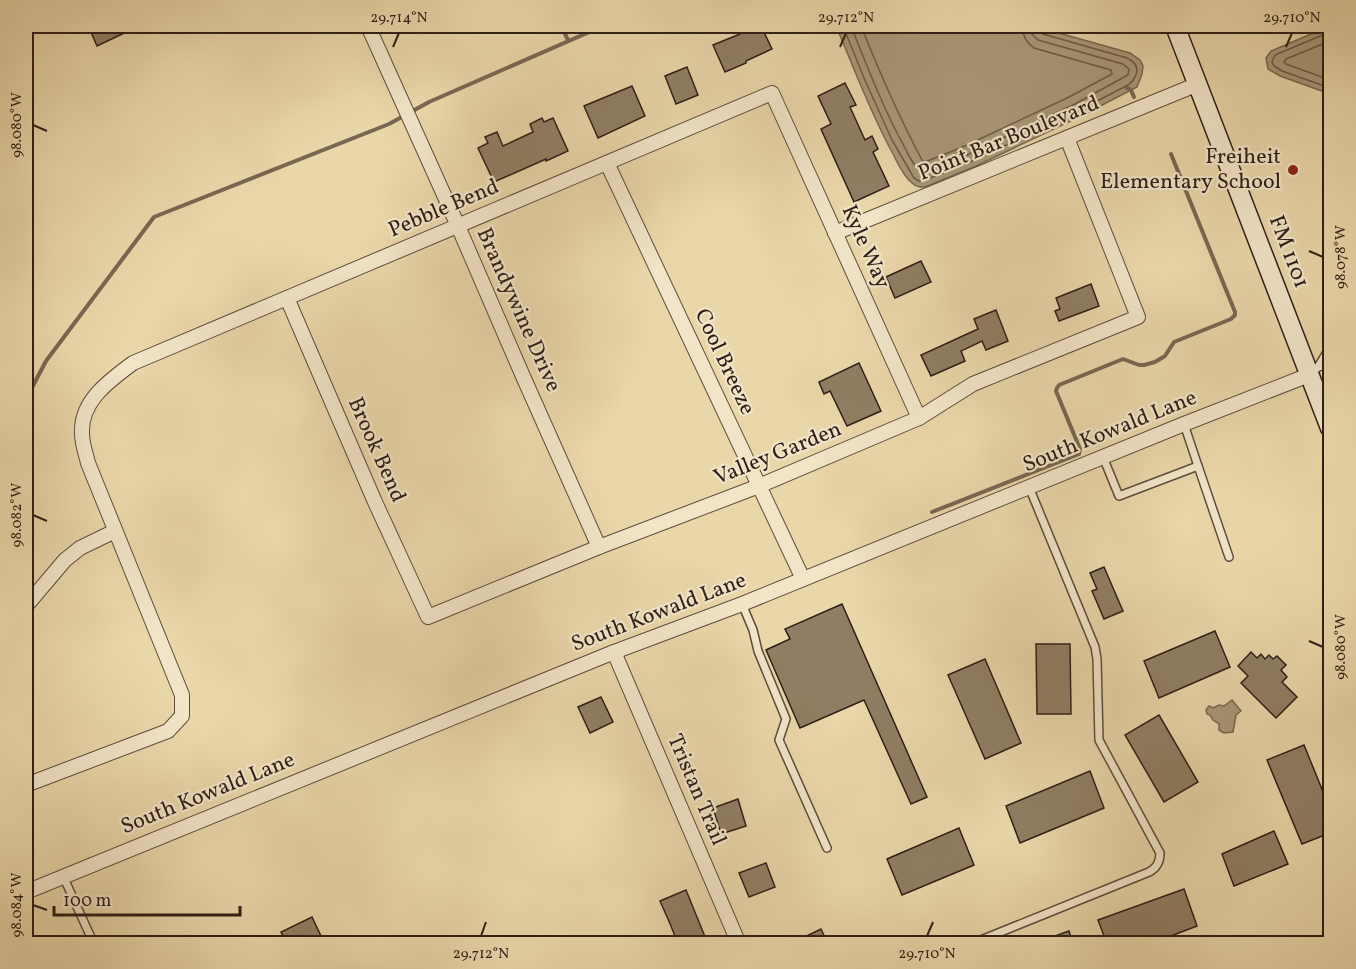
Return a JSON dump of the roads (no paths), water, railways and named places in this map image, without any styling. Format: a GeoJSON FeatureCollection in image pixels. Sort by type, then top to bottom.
{"type":"FeatureCollection","features":[{"type":"Feature","properties":{"kind":"main road","name":"FM 1101"},"geometry":{"type":"LineString","coordinates":[[1175,26],[1314,371],[1330,428]]}},
{"type":"Feature","properties":{"kind":"street","name":"Brandywine Drive"},"geometry":{"type":"LineString","coordinates":[[368,26],[599,547]]}},
{"type":"Feature","properties":{"kind":"street","name":"Point Bar Boulevard"},"geometry":{"type":"LineString","coordinates":[[835,233],[1198,84]]}},
{"type":"Feature","properties":{"kind":"street","name":"Pebble Bend"},"geometry":{"type":"LineString","coordinates":[[26,784],[168,730],[182,716],[183,695],[88,463],[82,434],[84,416],[91,401],[105,384],[133,363],[772,93]]}},
{"type":"Feature","properties":{"kind":"street","name":"Kyle Way"},"geometry":{"type":"LineString","coordinates":[[772,93],[919,418]]}},
{"type":"Feature","properties":{"kind":"street","name":"Valley Garden"},"geometry":{"type":"LineString","coordinates":[[428,617],[599,547],[759,486],[919,418],[973,384],[1137,316],[1066,138]]}},
{"type":"Feature","properties":{"kind":"street","name":"Cool Breeze"},"geometry":{"type":"LineString","coordinates":[[607,162],[803,579]]}},
{"type":"Feature","properties":{"kind":"street","name":"Brook Bend"},"geometry":{"type":"LineString","coordinates":[[287,298],[375,502],[428,617]]}},
{"type":"Feature","properties":{"kind":"street","name":"South Kowald Lane"},"geometry":{"type":"LineString","coordinates":[[26,891],[614,652],[742,604],[1314,371]]}},
{"type":"Feature","properties":{"kind":"street"},"geometry":{"type":"LineString","coordinates":[[26,606],[65,560],[80,548],[115,531]]}},
{"type":"Feature","properties":{"kind":"street","name":"Tristan Trail"},"geometry":{"type":"LineString","coordinates":[[614,652],[739,944]]}},
{"type":"Feature","properties":{"kind":"lane"},"geometry":{"type":"LineString","coordinates":[[1314,371],[1330,347]]}},
{"type":"Feature","properties":{"kind":"lane"},"geometry":{"type":"LineString","coordinates":[[1314,371],[1330,364]]}},
{"type":"Feature","properties":{"kind":"lane"},"geometry":{"type":"LineString","coordinates":[[1184,424],[1229,557]]}},
{"type":"Feature","properties":{"kind":"lane"},"geometry":{"type":"LineString","coordinates":[[1103,457],[1119,496],[1198,466]]}},
{"type":"Feature","properties":{"kind":"lane"},"geometry":{"type":"LineString","coordinates":[[971,944],[1154,870],[1160,857],[1160,853],[1099,740],[1098,659],[1095,647],[1029,487]]}},
{"type":"Feature","properties":{"kind":"lane"},"geometry":{"type":"LineString","coordinates":[[742,604],[753,630],[758,651],[786,719],[779,740],[827,848]]}},
{"type":"Feature","properties":{"kind":"lane"},"geometry":{"type":"LineString","coordinates":[[63,876],[94,944]]}},
{"type":"Feature","properties":{"kind":"water"},"geometry":{"type":"Polygon","coordinates":[[[836,26],[1034,26],[1130,53],[1140,60],[1143,66],[1142,74],[1137,87],[1079,117],[974,167],[920,187],[906,177],[884,137],[836,26]]]}},
{"type":"Feature","properties":{"kind":"water"},"geometry":{"type":"Polygon","coordinates":[[[1330,26],[1330,94],[1280,76],[1268,69],[1266,58],[1271,51],[1330,26]]]}},
{"type":"Feature","properties":{"kind":"water"},"geometry":{"type":"Polygon","coordinates":[[[1232,700],[1241,711],[1236,715],[1233,732],[1224,733],[1219,730],[1219,724],[1207,714],[1206,710],[1209,706],[1213,708],[1219,705],[1224,706],[1232,700]]]}},
{"type":"Feature","properties":{"kind":"waterway"},"geometry":{"type":"LineString","coordinates":[[561,26],[568,40]]}},
{"type":"Feature","properties":{"kind":"waterway"},"geometry":{"type":"LineString","coordinates":[[26,399],[46,361],[154,217],[389,124],[429,102],[603,26]]}},
{"type":"Feature","properties":{"kind":"waterway"},"geometry":{"type":"LineString","coordinates":[[1127,88],[1131,90],[1134,97]]}},
{"type":"Feature","properties":{"kind":"waterway"},"geometry":{"type":"LineString","coordinates":[[932,512],[1079,454],[1080,449],[1056,391],[1059,385],[1123,359],[1139,365],[1155,362],[1165,356],[1174,342],[1231,319],[1235,315],[1171,154]]}},
{"type":"Feature","properties":{"kind":"place","name":"Freiheit Elementary School"},"geometry":{"type":"Point","coordinates":[1293,170]}}]}
